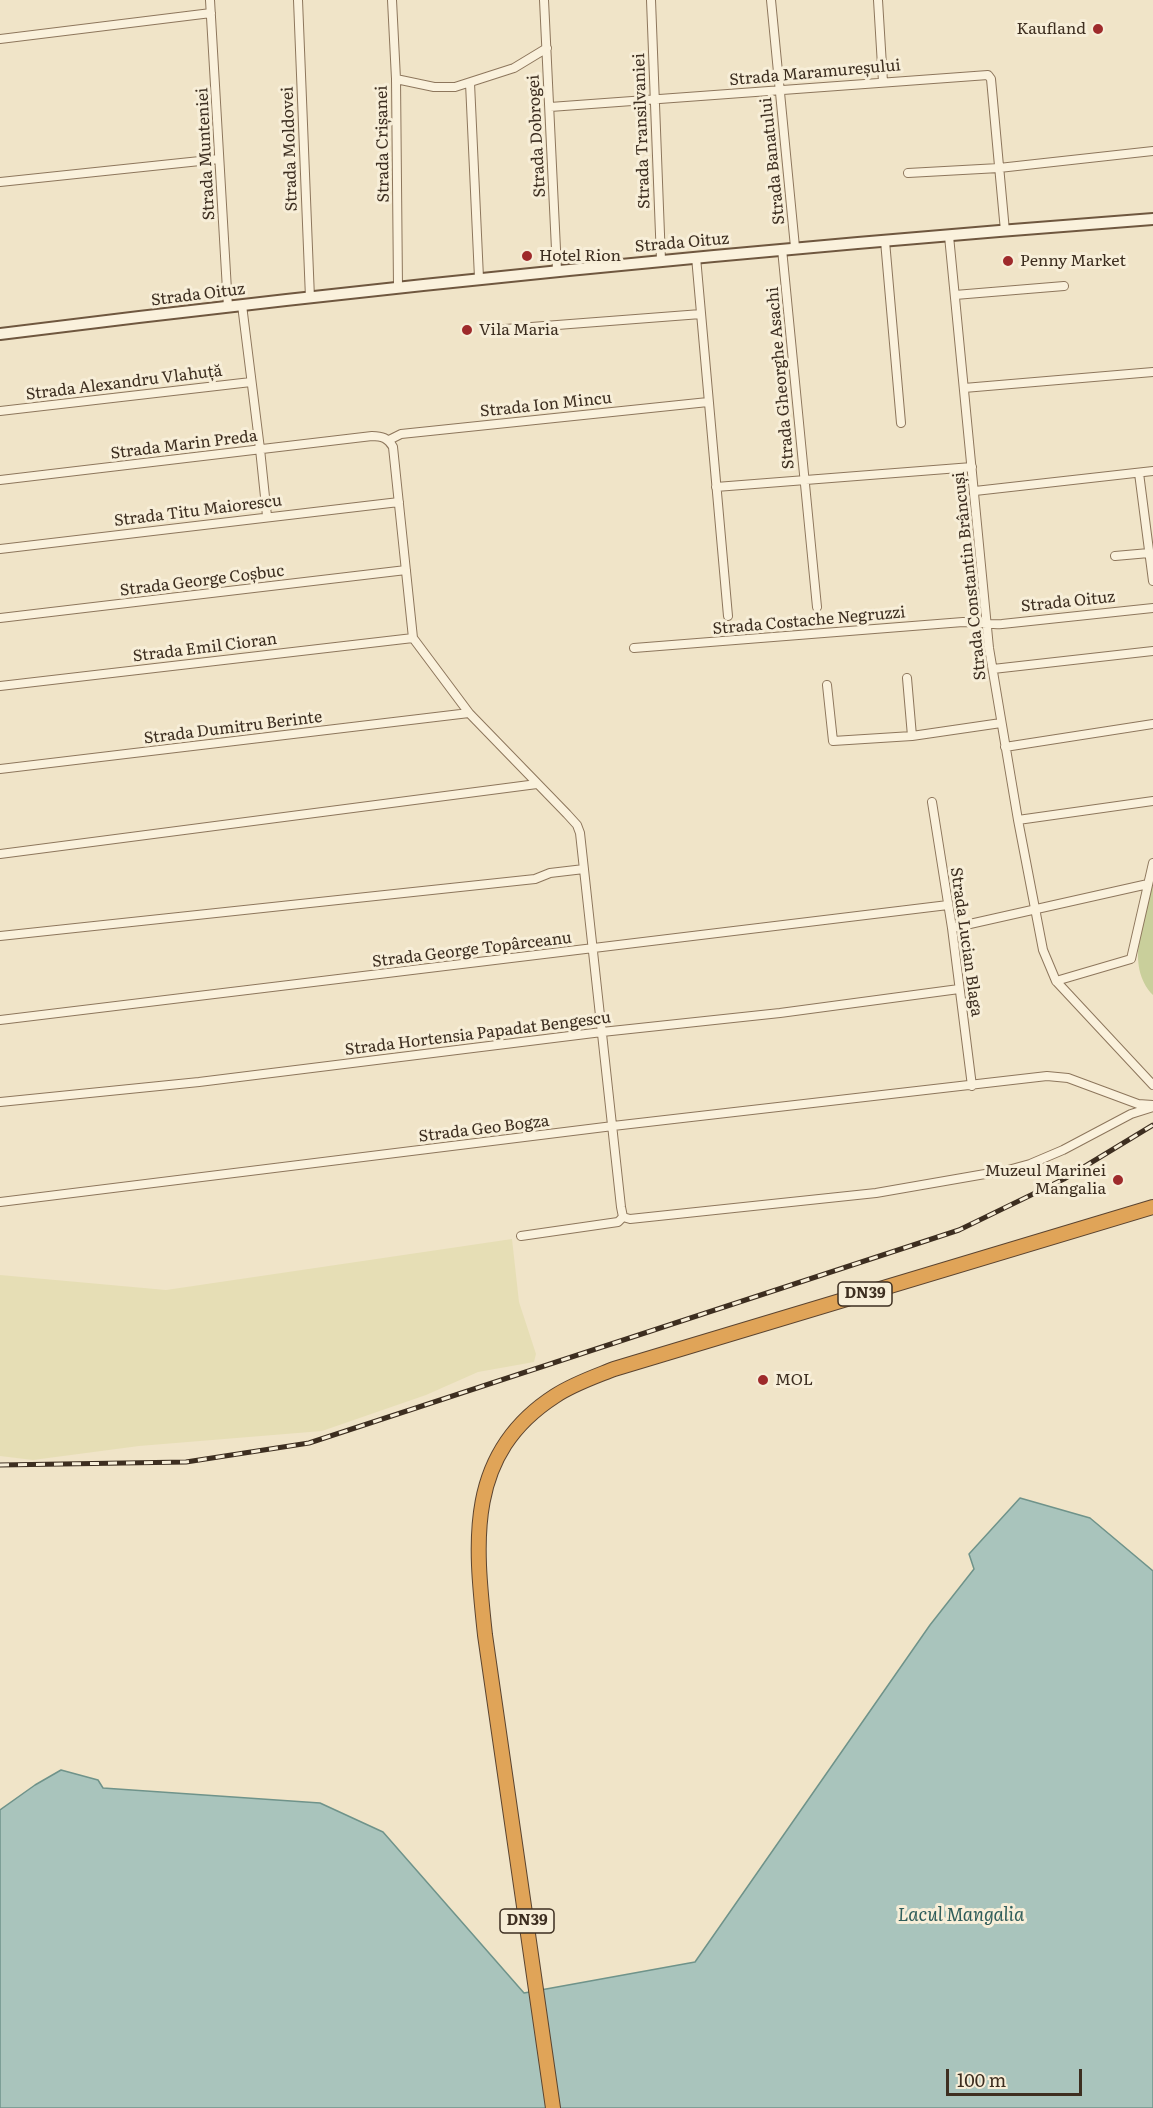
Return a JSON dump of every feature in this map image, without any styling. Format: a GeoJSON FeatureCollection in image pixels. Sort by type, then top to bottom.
{"type":"FeatureCollection","features":[{"type":"Feature","properties":{"kind":"highway","name":"DN39"},"geometry":{"type":"LineString","coordinates":[[553,2108],[480,1591],[478,1531],[480,1508],[493,1464],[512,1435],[533,1413],[555,1396],[580,1382],[614,1369],[1153,1207]]}},
{"type":"Feature","properties":{"kind":"main road","name":"Strada Oituz"},"geometry":{"type":"LineString","coordinates":[[0,334],[557,270],[1153,219]]}},
{"type":"Feature","properties":{"kind":"street","name":"Strada Munteniei"},"geometry":{"type":"LineString","coordinates":[[210,0],[228,307]]}},
{"type":"Feature","properties":{"kind":"street","name":"Strada Moldovei"},"geometry":{"type":"LineString","coordinates":[[298,0],[310,298]]}},
{"type":"Feature","properties":{"kind":"street","name":"Strada Crișanei"},"geometry":{"type":"LineString","coordinates":[[392,0],[396,79],[398,287]]}},
{"type":"Feature","properties":{"kind":"street","name":"Strada Dobrogei"},"geometry":{"type":"LineString","coordinates":[[544,0],[557,270]]}},
{"type":"Feature","properties":{"kind":"street","name":"Strada Transilvaniei"},"geometry":{"type":"LineString","coordinates":[[651,0],[661,260]]}},
{"type":"Feature","properties":{"kind":"street","name":"Strada Banatului"},"geometry":{"type":"LineString","coordinates":[[771,0],[795,248]]}},
{"type":"Feature","properties":{"kind":"street"},"geometry":{"type":"LineString","coordinates":[[878,0],[883,82]]}},
{"type":"Feature","properties":{"kind":"street"},"geometry":{"type":"LineString","coordinates":[[0,39],[211,13]]}},
{"type":"Feature","properties":{"kind":"street"},"geometry":{"type":"LineString","coordinates":[[396,79],[434,87],[455,87],[514,68],[547,48]]}},
{"type":"Feature","properties":{"kind":"street","name":"Strada Maramureșului"},"geometry":{"type":"LineString","coordinates":[[550,107],[988,75],[991,79],[1005,231]]}},
{"type":"Feature","properties":{"kind":"street"},"geometry":{"type":"LineString","coordinates":[[470,83],[479,278]]}},
{"type":"Feature","properties":{"kind":"street"},"geometry":{"type":"LineString","coordinates":[[908,172],[999,168],[1153,151]]}},
{"type":"Feature","properties":{"kind":"street"},"geometry":{"type":"LineString","coordinates":[[0,182],[219,159]]}},
{"type":"Feature","properties":{"kind":"street","name":"Strada Constantin Brâncuși"},"geometry":{"type":"LineString","coordinates":[[949,236],[993,669],[1005,747],[1043,950],[1056,981]]}},
{"type":"Feature","properties":{"kind":"street"},"geometry":{"type":"LineString","coordinates":[[885,241],[902,423]]}},
{"type":"Feature","properties":{"kind":"street","name":"Strada Gheorghe Asachi"},"geometry":{"type":"LineString","coordinates":[[782,249],[804,480],[972,467]]}},
{"type":"Feature","properties":{"kind":"street"},"geometry":{"type":"LineString","coordinates":[[696,257],[728,616]]}},
{"type":"Feature","properties":{"kind":"street"},"geometry":{"type":"LineString","coordinates":[[955,295],[1064,286]]}},
{"type":"Feature","properties":{"kind":"street"},"geometry":{"type":"LineString","coordinates":[[242,305],[267,516]]}},
{"type":"Feature","properties":{"kind":"street"},"geometry":{"type":"LineString","coordinates":[[492,330],[701,314]]}},
{"type":"Feature","properties":{"kind":"street"},"geometry":{"type":"LineString","coordinates":[[964,388],[1153,372]]}},
{"type":"Feature","properties":{"kind":"street","name":"Strada Alexandru Vlahuță"},"geometry":{"type":"LineString","coordinates":[[0,411],[251,382]]}},
{"type":"Feature","properties":{"kind":"street","name":"Strada Ion Mincu"},"geometry":{"type":"LineString","coordinates":[[389,440],[401,434],[708,402]]}},
{"type":"Feature","properties":{"kind":"street","name":"Strada Marin Preda"},"geometry":{"type":"LineString","coordinates":[[0,480],[372,436],[381,436],[389,440]]}},
{"type":"Feature","properties":{"kind":"street"},"geometry":{"type":"LineString","coordinates":[[389,440],[393,447],[413,638],[469,713],[577,825],[624,1217]]}},
{"type":"Feature","properties":{"kind":"street"},"geometry":{"type":"LineString","coordinates":[[975,491],[1153,471]]}},
{"type":"Feature","properties":{"kind":"street"},"geometry":{"type":"LineString","coordinates":[[1139,473],[1153,581]]}},
{"type":"Feature","properties":{"kind":"street"},"geometry":{"type":"LineString","coordinates":[[716,487],[804,480],[817,607]]}},
{"type":"Feature","properties":{"kind":"street","name":"Strada Titu Maiorescu"},"geometry":{"type":"LineString","coordinates":[[0,549],[399,502]]}},
{"type":"Feature","properties":{"kind":"street"},"geometry":{"type":"LineString","coordinates":[[1115,556],[1149,553]]}},
{"type":"Feature","properties":{"kind":"street","name":"Strada George Coșbuc"},"geometry":{"type":"LineString","coordinates":[[0,618],[406,570]]}},
{"type":"Feature","properties":{"kind":"street","name":"Strada Oituz"},"geometry":{"type":"LineString","coordinates":[[987,625],[1153,608]]}},
{"type":"Feature","properties":{"kind":"street","name":"Strada Costache Negruzzi"},"geometry":{"type":"LineString","coordinates":[[634,648],[963,622],[987,625]]}},
{"type":"Feature","properties":{"kind":"street","name":"Strada Emil Cioran"},"geometry":{"type":"LineString","coordinates":[[0,686],[413,638]]}},
{"type":"Feature","properties":{"kind":"street"},"geometry":{"type":"LineString","coordinates":[[993,669],[1153,651]]}},
{"type":"Feature","properties":{"kind":"street"},"geometry":{"type":"LineString","coordinates":[[907,678],[912,735]]}},
{"type":"Feature","properties":{"kind":"street"},"geometry":{"type":"LineString","coordinates":[[827,685],[832,741],[912,735],[1001,723]]}},
{"type":"Feature","properties":{"kind":"street","name":"Strada Dumitru Berinte"},"geometry":{"type":"LineString","coordinates":[[0,769],[469,713]]}},
{"type":"Feature","properties":{"kind":"street"},"geometry":{"type":"LineString","coordinates":[[1005,747],[1153,724]]}},
{"type":"Feature","properties":{"kind":"street"},"geometry":{"type":"LineString","coordinates":[[0,854],[537,784]]}},
{"type":"Feature","properties":{"kind":"street"},"geometry":{"type":"LineString","coordinates":[[1018,820],[1153,801]]}},
{"type":"Feature","properties":{"kind":"street","name":"Strada Lucian Blaga"},"geometry":{"type":"LineString","coordinates":[[932,802],[972,1086]]}},
{"type":"Feature","properties":{"kind":"street"},"geometry":{"type":"LineString","coordinates":[[1153,863],[1131,959],[1056,981],[1153,1085]]}},
{"type":"Feature","properties":{"kind":"street"},"geometry":{"type":"LineString","coordinates":[[0,936],[535,879],[550,873],[584,869]]}},
{"type":"Feature","properties":{"kind":"street"},"geometry":{"type":"LineString","coordinates":[[951,928],[1148,884]]}},
{"type":"Feature","properties":{"kind":"street","name":"Strada George Topârceanu"},"geometry":{"type":"LineString","coordinates":[[0,1020],[948,905]]}},
{"type":"Feature","properties":{"kind":"street","name":"Strada Hortensia Papadat Bengescu"},"geometry":{"type":"LineString","coordinates":[[0,1102],[211,1080],[602,1032],[780,1013],[959,989]]}},
{"type":"Feature","properties":{"kind":"street","name":"Strada Geo Bogza"},"geometry":{"type":"LineString","coordinates":[[0,1202],[613,1126],[1047,1076],[1068,1078],[1138,1104],[1153,1106]]}},
{"type":"Feature","properties":{"kind":"street"},"geometry":{"type":"LineString","coordinates":[[624,1217],[630,1219],[876,1193],[1008,1170],[1030,1164],[1063,1150],[1131,1114],[1153,1106]]}},
{"type":"Feature","properties":{"kind":"street"},"geometry":{"type":"LineString","coordinates":[[521,1236],[618,1222],[624,1217]]}},
{"type":"Feature","properties":{"kind":"shaded area"},"geometry":{"type":"Polygon","coordinates":[[[512,1239],[519,1302],[536,1354],[534,1362],[478,1372],[426,1395],[322,1431],[139,1446],[33,1460],[0,1456],[0,1275],[166,1290],[512,1239]]]}},
{"type":"Feature","properties":{"kind":"green space"},"geometry":{"type":"Polygon","coordinates":[[[1153,883],[1153,995],[1144,983],[1138,956],[1142,926],[1153,883]]]}},
{"type":"Feature","properties":{"kind":"water","name":"Lacul Mangalia"},"geometry":{"type":"Polygon","coordinates":[[[1020,1498],[1090,1518],[1153,1571],[1153,2108],[0,2108],[0,1810],[35,1785],[61,1770],[98,1780],[103,1788],[320,1803],[383,1832],[524,1993],[695,1962],[930,1625],[974,1569],[969,1554],[1020,1498]]]}},
{"type":"Feature","properties":{"kind":"railway"},"geometry":{"type":"LineString","coordinates":[[0,1465],[186,1462],[309,1443],[959,1230],[1064,1179],[1153,1125]]}},
{"type":"Feature","properties":{"kind":"place","name":"Kaufland"},"geometry":{"type":"Point","coordinates":[1098,29]}},
{"type":"Feature","properties":{"kind":"place","name":"Hotel Rion"},"geometry":{"type":"Point","coordinates":[527,256]}},
{"type":"Feature","properties":{"kind":"place","name":"Penny Market"},"geometry":{"type":"Point","coordinates":[1008,261]}},
{"type":"Feature","properties":{"kind":"place","name":"Vila Maria"},"geometry":{"type":"Point","coordinates":[467,330]}},
{"type":"Feature","properties":{"kind":"place","name":"Muzeul Marinei Mangalia"},"geometry":{"type":"Point","coordinates":[1118,1180]}},
{"type":"Feature","properties":{"kind":"place","name":"MOL"},"geometry":{"type":"Point","coordinates":[763,1380]}}]}
